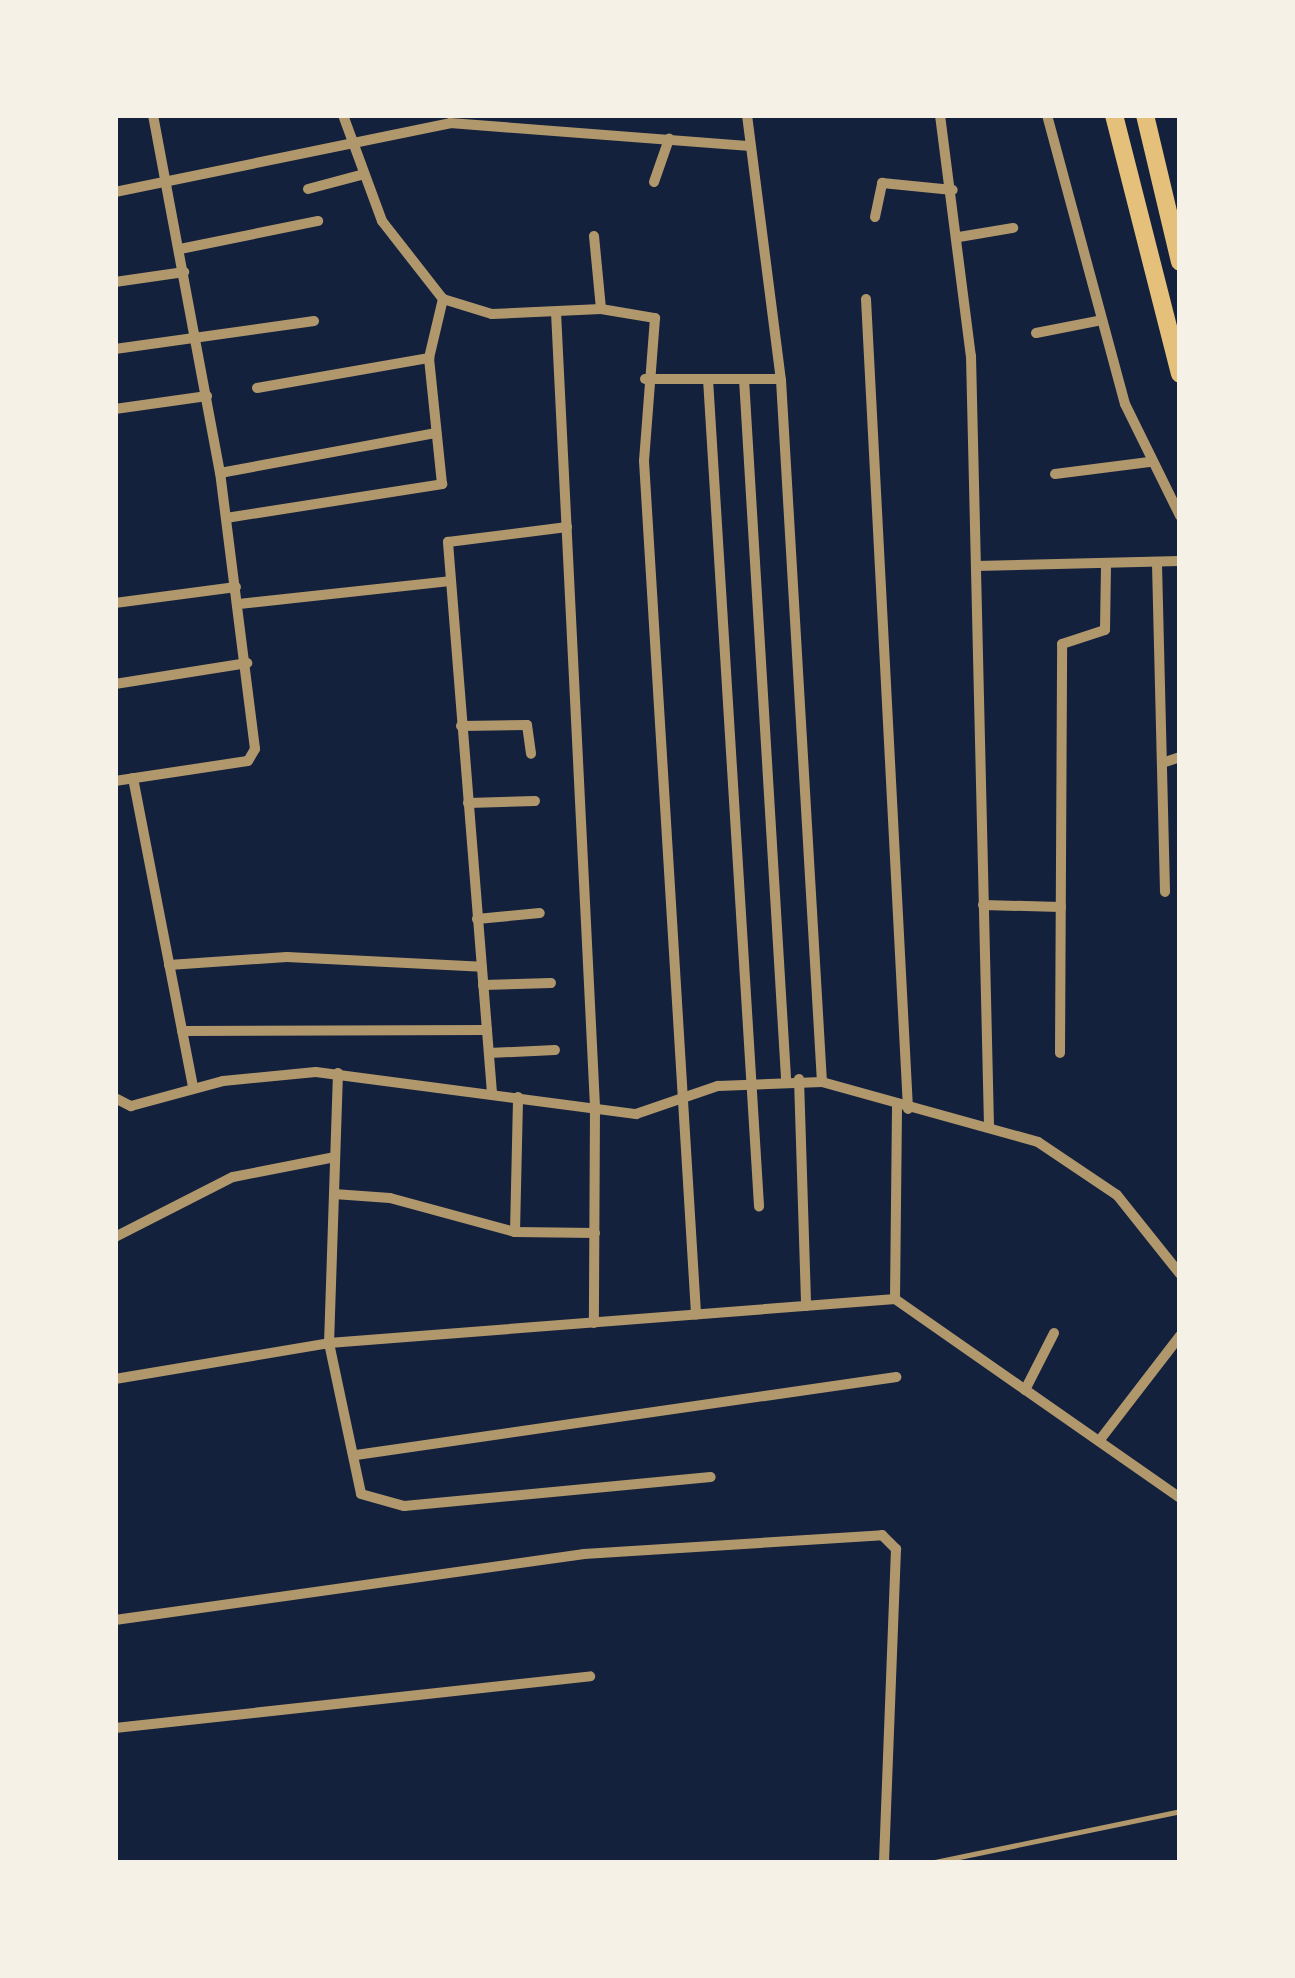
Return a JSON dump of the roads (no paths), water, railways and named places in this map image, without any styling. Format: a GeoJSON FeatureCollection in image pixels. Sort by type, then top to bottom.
{"type":"FeatureCollection","features":[{"type":"Feature","properties":{"kind":"highway"},"geometry":{"type":"LineString","coordinates":[[1114,115],[1180,374]]}},
{"type":"Feature","properties":{"kind":"highway"},"geometry":{"type":"LineString","coordinates":[[1146,115],[1180,262]]}},
{"type":"Feature","properties":{"kind":"street"},"geometry":{"type":"LineString","coordinates":[[115,780],[248,761],[255,749],[248,663],[220,473],[153,115]]}},
{"type":"Feature","properties":{"kind":"street"},"geometry":{"type":"LineString","coordinates":[[343,115],[361,174],[397,246],[444,299],[492,314],[601,309],[654,315],[646,378],[696,1314]]}},
{"type":"Feature","properties":{"kind":"street"},"geometry":{"type":"LineString","coordinates":[[747,115],[747,146],[776,378],[822,1082]]}},
{"type":"Feature","properties":{"kind":"street"},"geometry":{"type":"LineString","coordinates":[[940,115],[959,237],[976,566],[989,1127]]}},
{"type":"Feature","properties":{"kind":"street"},"geometry":{"type":"LineString","coordinates":[[1047,115],[1102,320],[1149,462],[1180,516]]}},
{"type":"Feature","properties":{"kind":"street"},"geometry":{"type":"LineString","coordinates":[[115,192],[168,185],[350,140],[450,123],[747,146]]}},
{"type":"Feature","properties":{"kind":"street"},"geometry":{"type":"LineString","coordinates":[[654,182],[668,139]]}},
{"type":"Feature","properties":{"kind":"street"},"geometry":{"type":"LineString","coordinates":[[308,189],[361,174]]}},
{"type":"Feature","properties":{"kind":"street"},"geometry":{"type":"LineString","coordinates":[[875,217],[882,183],[952,190]]}},
{"type":"Feature","properties":{"kind":"street"},"geometry":{"type":"LineString","coordinates":[[180,249],[318,222]]}},
{"type":"Feature","properties":{"kind":"street"},"geometry":{"type":"LineString","coordinates":[[959,237],[1013,228]]}},
{"type":"Feature","properties":{"kind":"street"},"geometry":{"type":"LineString","coordinates":[[594,236],[601,309]]}},
{"type":"Feature","properties":{"kind":"street"},"geometry":{"type":"LineString","coordinates":[[115,282],[184,272]]}},
{"type":"Feature","properties":{"kind":"street"},"geometry":{"type":"LineString","coordinates":[[226,518],[442,480],[429,358],[444,299]]}},
{"type":"Feature","properties":{"kind":"street"},"geometry":{"type":"LineString","coordinates":[[866,299],[903,1107],[895,1298]]}},
{"type":"Feature","properties":{"kind":"street"},"geometry":{"type":"LineString","coordinates":[[556,312],[596,1107],[594,1322]]}},
{"type":"Feature","properties":{"kind":"street"},"geometry":{"type":"LineString","coordinates":[[1036,333],[1102,320]]}},
{"type":"Feature","properties":{"kind":"street"},"geometry":{"type":"LineString","coordinates":[[115,348],[314,321]]}},
{"type":"Feature","properties":{"kind":"street"},"geometry":{"type":"LineString","coordinates":[[257,388],[429,358]]}},
{"type":"Feature","properties":{"kind":"street"},"geometry":{"type":"LineString","coordinates":[[646,378],[776,378]]}},
{"type":"Feature","properties":{"kind":"street"},"geometry":{"type":"LineString","coordinates":[[708,379],[760,1206]]}},
{"type":"Feature","properties":{"kind":"street"},"geometry":{"type":"LineString","coordinates":[[744,379],[786,1078]]}},
{"type":"Feature","properties":{"kind":"street"},"geometry":{"type":"LineString","coordinates":[[115,409],[206,396]]}},
{"type":"Feature","properties":{"kind":"street"},"geometry":{"type":"LineString","coordinates":[[220,473],[436,433]]}},
{"type":"Feature","properties":{"kind":"street"},"geometry":{"type":"LineString","coordinates":[[1055,474],[1149,462]]}},
{"type":"Feature","properties":{"kind":"street"},"geometry":{"type":"LineString","coordinates":[[492,1093],[450,580],[455,536],[567,528]]}},
{"type":"Feature","properties":{"kind":"street"},"geometry":{"type":"LineString","coordinates":[[976,566],[1180,561]]}},
{"type":"Feature","properties":{"kind":"street"},"geometry":{"type":"LineString","coordinates":[[1157,564],[1165,892]]}},
{"type":"Feature","properties":{"kind":"street"},"geometry":{"type":"LineString","coordinates":[[1060,1052],[1062,641],[1105,630],[1106,565]]}},
{"type":"Feature","properties":{"kind":"street"},"geometry":{"type":"LineString","coordinates":[[238,604],[450,580]]}},
{"type":"Feature","properties":{"kind":"street"},"geometry":{"type":"LineString","coordinates":[[115,603],[236,587]]}},
{"type":"Feature","properties":{"kind":"street"},"geometry":{"type":"LineString","coordinates":[[115,684],[248,663]]}},
{"type":"Feature","properties":{"kind":"street"},"geometry":{"type":"LineString","coordinates":[[462,726],[527,725],[531,754]]}},
{"type":"Feature","properties":{"kind":"street"},"geometry":{"type":"LineString","coordinates":[[1162,763],[1180,757]]}},
{"type":"Feature","properties":{"kind":"street"},"geometry":{"type":"LineString","coordinates":[[132,778],[193,1088]]}},
{"type":"Feature","properties":{"kind":"street"},"geometry":{"type":"LineString","coordinates":[[468,803],[535,801]]}},
{"type":"Feature","properties":{"kind":"street"},"geometry":{"type":"LineString","coordinates":[[983,905],[1061,908]]}},
{"type":"Feature","properties":{"kind":"street"},"geometry":{"type":"LineString","coordinates":[[477,918],[540,913]]}},
{"type":"Feature","properties":{"kind":"street"},"geometry":{"type":"LineString","coordinates":[[169,965],[287,957],[482,967]]}},
{"type":"Feature","properties":{"kind":"street"},"geometry":{"type":"LineString","coordinates":[[483,985],[550,983]]}},
{"type":"Feature","properties":{"kind":"street"},"geometry":{"type":"LineString","coordinates":[[182,1030],[487,1030]]}},
{"type":"Feature","properties":{"kind":"street"},"geometry":{"type":"LineString","coordinates":[[489,1054],[555,1050]]}},
{"type":"Feature","properties":{"kind":"street"},"geometry":{"type":"LineString","coordinates":[[115,1098],[131,1106],[193,1088],[338,1073],[647,1112],[685,1095],[754,1082],[786,1078],[822,1082],[1038,1142],[1099,1180],[1180,1274]]}},
{"type":"Feature","properties":{"kind":"street"},"geometry":{"type":"LineString","coordinates":[[338,1073],[329,1343],[356,1455],[361,1494],[404,1506],[710,1477]]}},
{"type":"Feature","properties":{"kind":"street"},"geometry":{"type":"LineString","coordinates":[[799,1079],[806,1306]]}},
{"type":"Feature","properties":{"kind":"street"},"geometry":{"type":"LineString","coordinates":[[515,1232],[518,1096]]}},
{"type":"Feature","properties":{"kind":"street"},"geometry":{"type":"LineString","coordinates":[[115,1236],[234,1177],[335,1157]]}},
{"type":"Feature","properties":{"kind":"street"},"geometry":{"type":"LineString","coordinates":[[334,1194],[390,1198],[515,1232],[595,1232]]}},
{"type":"Feature","properties":{"kind":"street"},"geometry":{"type":"LineString","coordinates":[[115,1379],[329,1343],[895,1298],[1175,1495],[1180,1479]]}},
{"type":"Feature","properties":{"kind":"street"},"geometry":{"type":"LineString","coordinates":[[1026,1390],[1054,1332]]}},
{"type":"Feature","properties":{"kind":"street"},"geometry":{"type":"LineString","coordinates":[[1099,1441],[1180,1336]]}},
{"type":"Feature","properties":{"kind":"street"},"geometry":{"type":"LineString","coordinates":[[356,1455],[896,1377]]}},
{"type":"Feature","properties":{"kind":"street"},"geometry":{"type":"LineString","coordinates":[[115,1620],[584,1554],[882,1535],[896,1550],[884,1863]]}},
{"type":"Feature","properties":{"kind":"street"},"geometry":{"type":"LineString","coordinates":[[115,1728],[590,1676]]}},
{"type":"Feature","properties":{"kind":"lane"},"geometry":{"type":"LineString","coordinates":[[930,1863],[1180,1811]]}}]}
